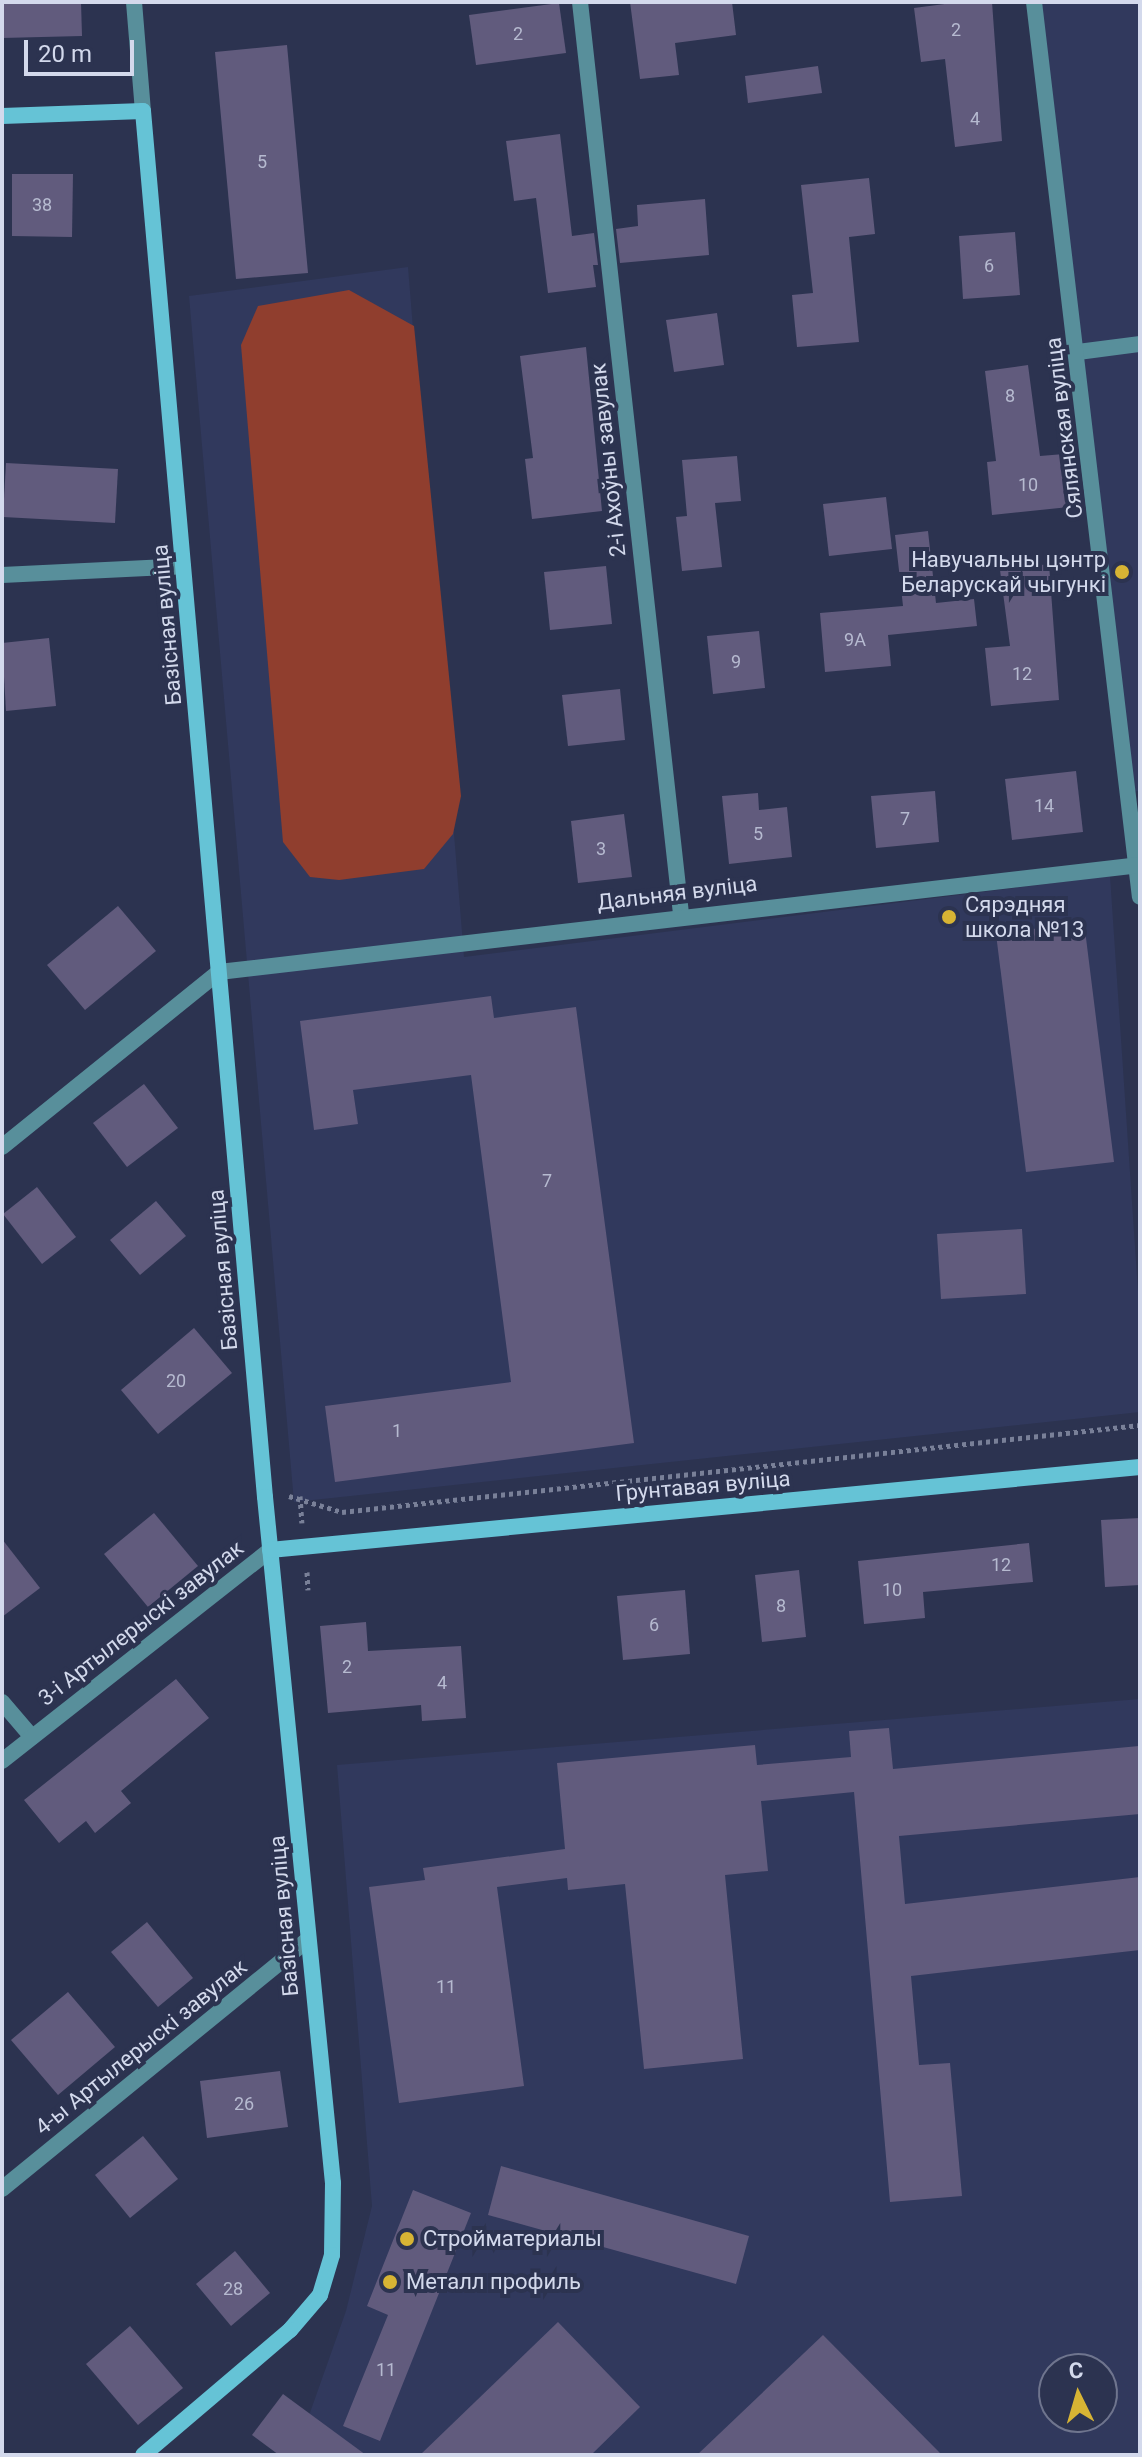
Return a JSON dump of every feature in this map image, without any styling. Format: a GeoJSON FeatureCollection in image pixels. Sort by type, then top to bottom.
{"type":"FeatureCollection","features":[{"type":"Feature","properties":{"kind":"main road"},"geometry":{"type":"LineString","coordinates":[[2,116],[143,111]]}},
{"type":"Feature","properties":{"kind":"main road","name":"Базісная вуліца"},"geometry":{"type":"LineString","coordinates":[[143,111],[265,1497],[333,2183],[332,2255],[320,2295],[290,2330],[143,2455]]}},
{"type":"Feature","properties":{"kind":"main road","name":"Грунтавая вуліца"},"geometry":{"type":"LineString","coordinates":[[270,1550],[1140,1467]]}},
{"type":"Feature","properties":{"kind":"street","name":"Базісная вуліца"},"geometry":{"type":"LineString","coordinates":[[134,2],[143,111]]}},
{"type":"Feature","properties":{"kind":"street","name":"2-і Ахоўны завулак"},"geometry":{"type":"LineString","coordinates":[[580,2],[681,914]]}},
{"type":"Feature","properties":{"kind":"street","name":"Сялянская вуліца"},"geometry":{"type":"LineString","coordinates":[[1034,2],[1078,352],[1140,897]]}},
{"type":"Feature","properties":{"kind":"street"},"geometry":{"type":"LineString","coordinates":[[1078,352],[1140,344]]}},
{"type":"Feature","properties":{"kind":"street"},"geometry":{"type":"LineString","coordinates":[[2,575],[183,566]]}},
{"type":"Feature","properties":{"kind":"street","name":"Дальняя вуліца"},"geometry":{"type":"LineString","coordinates":[[219,972],[681,914],[1138,865]]}},
{"type":"Feature","properties":{"kind":"street"},"geometry":{"type":"LineString","coordinates":[[2,1147],[219,972]]}},
{"type":"Feature","properties":{"kind":"street","name":"3-і Артылерыскі завулак"},"geometry":{"type":"LineString","coordinates":[[2,1761],[270,1550]]}},
{"type":"Feature","properties":{"kind":"street"},"geometry":{"type":"LineString","coordinates":[[2,1702],[32,1737]]}},
{"type":"Feature","properties":{"kind":"street","name":"4-ы Артылерыскі завулак"},"geometry":{"type":"LineString","coordinates":[[2,2189],[307,1940]]}},
{"type":"Feature","properties":{"kind":"path"},"geometry":{"type":"LineString","coordinates":[[265,1497],[300,1496],[342,1512],[1140,1425]]}},
{"type":"Feature","properties":{"kind":"shaded area","name":"Навучальны цэнтр Беларускай чыгункі"},"geometry":{"type":"Polygon","coordinates":[[[1034,2],[1140,2],[1140,791],[1128,792],[1034,2]]]}},
{"type":"Feature","properties":{"kind":"shaded area","name":"Сярэдняя школа №13"},"geometry":{"type":"Polygon","coordinates":[[[408,267],[464,957],[1110,876],[1140,1321],[1140,1412],[294,1502],[189,296],[408,267]]]}},
{"type":"Feature","properties":{"kind":"shaded area"},"geometry":{"type":"Polygon","coordinates":[[[349,290],[414,326],[461,796],[453,834],[424,869],[339,880],[310,877],[283,842],[241,345],[258,306],[349,290]]]}},
{"type":"Feature","properties":{"kind":"shaded area"},"geometry":{"type":"Polygon","coordinates":[[[1140,1699],[1140,2455],[295,2455],[346,2311],[372,2206],[337,1765],[1140,1699]]]}},
{"type":"Feature","properties":{"kind":"building"},"geometry":{"type":"Polygon","coordinates":[[[2,2],[81,2],[82,36],[2,38],[2,2]]]}},
{"type":"Feature","properties":{"kind":"building"},"geometry":{"type":"Polygon","coordinates":[[[630,2],[732,2],[736,35],[675,43],[679,75],[640,79],[630,2]]]}},
{"type":"Feature","properties":{"kind":"building"},"geometry":{"type":"Polygon","coordinates":[[[960,2],[992,2],[1002,141],[955,147],[945,59],[921,62],[914,8],[960,2]]]}},
{"type":"Feature","properties":{"kind":"building"},"geometry":{"type":"Polygon","coordinates":[[[559,3],[566,53],[476,65],[469,15],[559,3]]]}},
{"type":"Feature","properties":{"kind":"building"},"geometry":{"type":"Polygon","coordinates":[[[287,45],[308,273],[236,279],[215,52],[287,45]]]}},
{"type":"Feature","properties":{"kind":"building"},"geometry":{"type":"Polygon","coordinates":[[[818,66],[822,93],[748,103],[745,76],[818,66]]]}},
{"type":"Feature","properties":{"kind":"building"},"geometry":{"type":"Polygon","coordinates":[[[560,134],[572,236],[594,233],[598,265],[593,265],[596,287],[548,293],[536,198],[514,201],[506,141],[560,134]]]}},
{"type":"Feature","properties":{"kind":"building"},"geometry":{"type":"Polygon","coordinates":[[[12,174],[73,174],[72,237],[12,236],[12,174]]]}},
{"type":"Feature","properties":{"kind":"building"},"geometry":{"type":"Polygon","coordinates":[[[869,178],[875,234],[849,237],[859,342],[797,347],[792,295],[813,293],[801,185],[869,178]]]}},
{"type":"Feature","properties":{"kind":"building"},"geometry":{"type":"Polygon","coordinates":[[[705,199],[709,255],[620,263],[616,229],[638,226],[637,205],[705,199]]]}},
{"type":"Feature","properties":{"kind":"building"},"geometry":{"type":"Polygon","coordinates":[[[1015,232],[1020,295],[963,299],[959,236],[1015,232]]]}},
{"type":"Feature","properties":{"kind":"building"},"geometry":{"type":"Polygon","coordinates":[[[717,313],[724,365],[674,372],[666,320],[717,313]]]}},
{"type":"Feature","properties":{"kind":"building"},"geometry":{"type":"Polygon","coordinates":[[[586,347],[602,511],[532,519],[525,459],[533,458],[520,356],[586,347]]]}},
{"type":"Feature","properties":{"kind":"building"},"geometry":{"type":"Polygon","coordinates":[[[1028,365],[1040,456],[1064,454],[1069,507],[992,515],[987,462],[996,461],[985,371],[1028,365]]]}},
{"type":"Feature","properties":{"kind":"building"},"geometry":{"type":"Polygon","coordinates":[[[737,456],[741,501],[715,503],[722,567],[682,571],[676,517],[687,516],[682,460],[737,456]]]}},
{"type":"Feature","properties":{"kind":"building"},"geometry":{"type":"Polygon","coordinates":[[[6,463],[118,469],[115,523],[3,517],[6,463]]]}},
{"type":"Feature","properties":{"kind":"building"},"geometry":{"type":"Polygon","coordinates":[[[886,497],[892,549],[829,556],[823,504],[886,497]]]}},
{"type":"Feature","properties":{"kind":"building"},"geometry":{"type":"Polygon","coordinates":[[[928,531],[936,603],[974,599],[977,626],[888,635],[891,666],[825,672],[820,613],[903,606],[895,535],[928,531]]]}},
{"type":"Feature","properties":{"kind":"building"},"geometry":{"type":"Polygon","coordinates":[[[1049,564],[1059,700],[991,706],[985,648],[1010,646],[1000,570],[1049,564]]]}},
{"type":"Feature","properties":{"kind":"building"},"geometry":{"type":"Polygon","coordinates":[[[606,566],[612,624],[550,630],[544,572],[606,566]]]}},
{"type":"Feature","properties":{"kind":"building"},"geometry":{"type":"Polygon","coordinates":[[[759,631],[765,688],[713,694],[707,636],[759,631]]]}},
{"type":"Feature","properties":{"kind":"building"},"geometry":{"type":"Polygon","coordinates":[[[49,638],[56,706],[6,711],[2,643],[49,638]]]}},
{"type":"Feature","properties":{"kind":"building"},"geometry":{"type":"Polygon","coordinates":[[[620,689],[625,740],[568,746],[562,695],[620,689]]]}},
{"type":"Feature","properties":{"kind":"building"},"geometry":{"type":"Polygon","coordinates":[[[1076,771],[1083,832],[1012,840],[1005,779],[1076,771]]]}},
{"type":"Feature","properties":{"kind":"building"},"geometry":{"type":"Polygon","coordinates":[[[935,791],[939,842],[876,848],[871,796],[935,791]]]}},
{"type":"Feature","properties":{"kind":"building"},"geometry":{"type":"Polygon","coordinates":[[[758,793],[759,810],[787,807],[792,857],[729,864],[722,796],[758,793]]]}},
{"type":"Feature","properties":{"kind":"building"},"geometry":{"type":"Polygon","coordinates":[[[624,814],[632,877],[578,883],[571,821],[624,814]]]}},
{"type":"Feature","properties":{"kind":"building"},"geometry":{"type":"Polygon","coordinates":[[[118,906],[156,951],[85,1010],[47,965],[118,906]]]}},
{"type":"Feature","properties":{"kind":"building"},"geometry":{"type":"Polygon","coordinates":[[[1084,922],[1114,1162],[1026,1172],[996,934],[1084,922]]]}},
{"type":"Feature","properties":{"kind":"building"},"geometry":{"type":"Polygon","coordinates":[[[491,996],[494,1018],[576,1007],[634,1443],[335,1482],[325,1406],[511,1382],[471,1075],[353,1090],[358,1124],[314,1130],[300,1021],[491,996]]]}},
{"type":"Feature","properties":{"kind":"building"},"geometry":{"type":"Polygon","coordinates":[[[144,1084],[178,1128],[127,1167],[93,1123],[144,1084]]]}},
{"type":"Feature","properties":{"kind":"building"},"geometry":{"type":"Polygon","coordinates":[[[37,1187],[76,1237],[42,1264],[3,1214],[37,1187]]]}},
{"type":"Feature","properties":{"kind":"building"},"geometry":{"type":"Polygon","coordinates":[[[156,1201],[186,1236],[140,1275],[110,1240],[156,1201]]]}},
{"type":"Feature","properties":{"kind":"building"},"geometry":{"type":"Polygon","coordinates":[[[1022,1229],[1026,1294],[941,1299],[937,1234],[1022,1229]]]}},
{"type":"Feature","properties":{"kind":"building"},"geometry":{"type":"Polygon","coordinates":[[[194,1328],[232,1373],[158,1434],[121,1390],[194,1328]]]}},
{"type":"Feature","properties":{"kind":"building"},"geometry":{"type":"Polygon","coordinates":[[[154,1513],[198,1566],[148,1607],[104,1554],[154,1513]]]}},
{"type":"Feature","properties":{"kind":"building"},"geometry":{"type":"Polygon","coordinates":[[[1140,1518],[1140,1585],[1105,1587],[1101,1520],[1140,1518]]]}},
{"type":"Feature","properties":{"kind":"building"},"geometry":{"type":"Polygon","coordinates":[[[2,1539],[40,1588],[2,1617],[2,1539]]]}},
{"type":"Feature","properties":{"kind":"building"},"geometry":{"type":"Polygon","coordinates":[[[1029,1543],[1033,1582],[923,1592],[925,1618],[864,1624],[858,1561],[1029,1543]]]}},
{"type":"Feature","properties":{"kind":"building"},"geometry":{"type":"Polygon","coordinates":[[[799,1570],[806,1637],[762,1642],[755,1575],[799,1570]]]}},
{"type":"Feature","properties":{"kind":"building"},"geometry":{"type":"Polygon","coordinates":[[[685,1590],[690,1654],[623,1660],[617,1596],[685,1590]]]}},
{"type":"Feature","properties":{"kind":"building"},"geometry":{"type":"Polygon","coordinates":[[[366,1622],[368,1651],[461,1646],[466,1718],[422,1721],[421,1705],[328,1713],[320,1626],[366,1622]]]}},
{"type":"Feature","properties":{"kind":"building"},"geometry":{"type":"Polygon","coordinates":[[[176,1679],[209,1718],[121,1791],[131,1803],[95,1833],[86,1821],[59,1843],[24,1800],[176,1679]]]}},
{"type":"Feature","properties":{"kind":"building"},"geometry":{"type":"Polygon","coordinates":[[[889,1728],[893,1769],[1139,1746],[1140,1814],[899,1836],[905,1904],[1140,1877],[1140,1950],[911,1976],[919,2065],[950,2063],[962,2196],[890,2202],[854,1792],[761,1801],[768,1871],[725,1875],[743,2059],[644,2069],[625,1884],[568,1890],[567,1878],[497,1887],[524,2086],[399,2103],[369,1887],[425,1880],[423,1868],[565,1849],[557,1763],[755,1745],[757,1765],[851,1757],[849,1731],[889,1728]]]}},
{"type":"Feature","properties":{"kind":"building"},"geometry":{"type":"Polygon","coordinates":[[[147,1922],[193,1978],[158,2007],[111,1952],[147,1922]]]}},
{"type":"Feature","properties":{"kind":"building"},"geometry":{"type":"Polygon","coordinates":[[[68,1992],[115,2047],[58,2095],[11,2040],[68,1992]]]}},
{"type":"Feature","properties":{"kind":"building"},"geometry":{"type":"Polygon","coordinates":[[[280,2071],[288,2127],[207,2138],[200,2081],[280,2071]]]}},
{"type":"Feature","properties":{"kind":"building"},"geometry":{"type":"Polygon","coordinates":[[[143,2136],[178,2179],[130,2218],[95,2175],[143,2136]]]}},
{"type":"Feature","properties":{"kind":"building"},"geometry":{"type":"Polygon","coordinates":[[[501,2166],[749,2236],[736,2284],[488,2215],[501,2166]]]}},
{"type":"Feature","properties":{"kind":"building"},"geometry":{"type":"Polygon","coordinates":[[[413,2190],[471,2213],[380,2441],[343,2426],[388,2315],[367,2306],[413,2190]]]}},
{"type":"Feature","properties":{"kind":"building"},"geometry":{"type":"Polygon","coordinates":[[[235,2251],[270,2293],[231,2326],[196,2284],[235,2251]]]}},
{"type":"Feature","properties":{"kind":"building"},"geometry":{"type":"Polygon","coordinates":[[[558,2322],[640,2407],[591,2455],[420,2455],[558,2322]]]}},
{"type":"Feature","properties":{"kind":"building"},"geometry":{"type":"Polygon","coordinates":[[[130,2326],[183,2388],[138,2425],[86,2364],[130,2326]]]}},
{"type":"Feature","properties":{"kind":"building"},"geometry":{"type":"Polygon","coordinates":[[[823,2335],[942,2455],[697,2455],[823,2335]]]}},
{"type":"Feature","properties":{"kind":"building"},"geometry":{"type":"Polygon","coordinates":[[[283,2394],[366,2455],[279,2455],[252,2435],[283,2394]]]}},
{"type":"Feature","properties":{"kind":"place","name":"Навучальны цэнтр Беларускай чыгункі"},"geometry":{"type":"Point","coordinates":[1122,572]}},
{"type":"Feature","properties":{"kind":"place","name":"Сярэдняя школа №13"},"geometry":{"type":"Point","coordinates":[949,917]}},
{"type":"Feature","properties":{"kind":"place","name":"Стройматериалы"},"geometry":{"type":"Point","coordinates":[407,2239]}},
{"type":"Feature","properties":{"kind":"place","name":"Металл профиль"},"geometry":{"type":"Point","coordinates":[390,2282]}}]}
